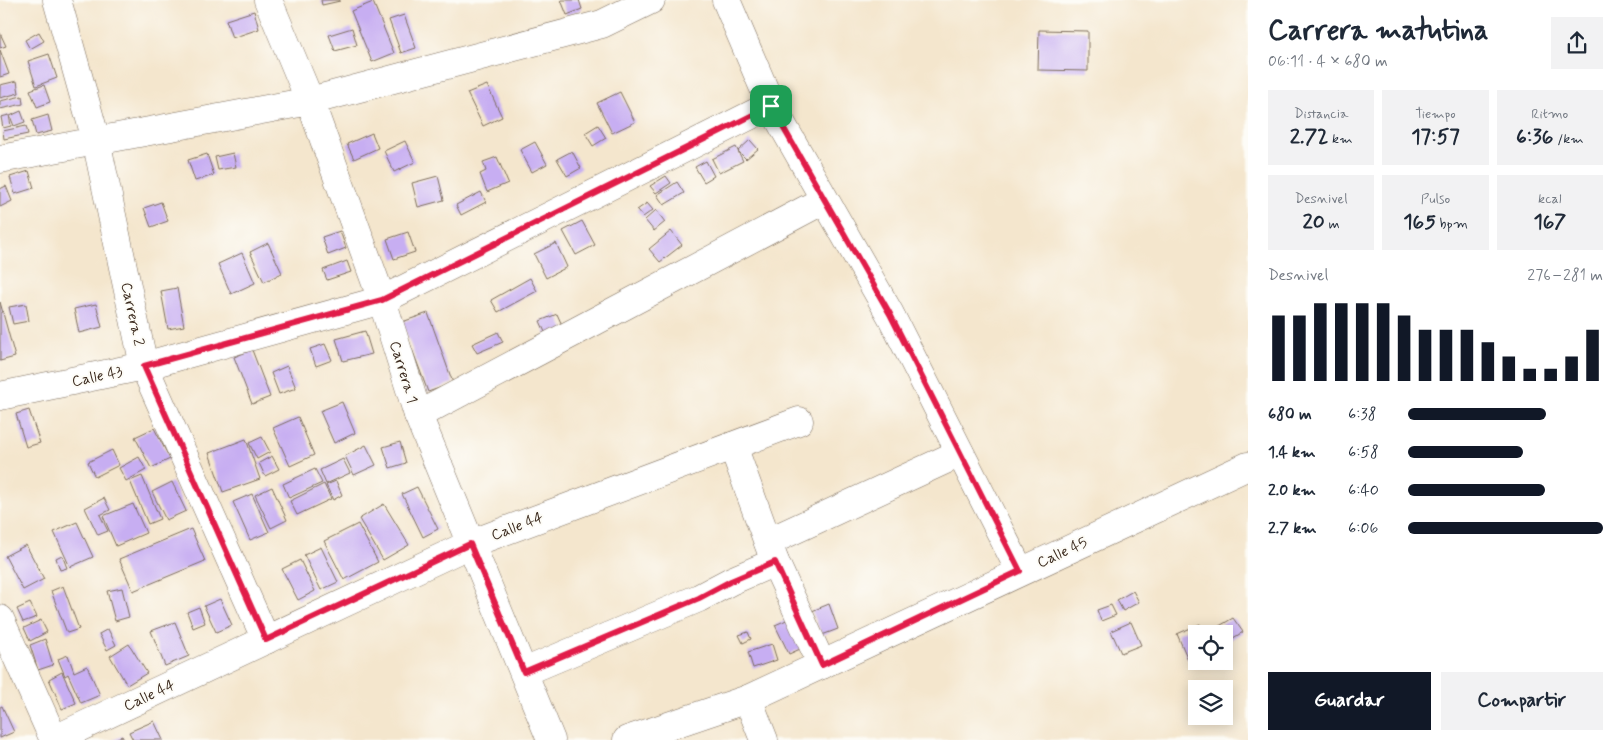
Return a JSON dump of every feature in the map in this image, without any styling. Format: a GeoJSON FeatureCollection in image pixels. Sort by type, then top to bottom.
{"type":"FeatureCollection","features":[{"type":"Feature","properties":{"kind":"street","name":"Carrera 2"},"geometry":{"type":"LineString","coordinates":[[57,0],[96,140],[144,366],[266,640]]}},
{"type":"Feature","properties":{"kind":"street","name":"Carrera 1"},"geometry":{"type":"LineString","coordinates":[[268,0],[310,101],[382,300],[418,415],[551,740]]}},
{"type":"Feature","properties":{"kind":"street"},"geometry":{"type":"LineString","coordinates":[[0,159],[310,101],[602,24],[651,0]]}},
{"type":"Feature","properties":{"kind":"street"},"geometry":{"type":"LineString","coordinates":[[726,0],[771,106],[890,314],[1020,571]]}},
{"type":"Feature","properties":{"kind":"street","name":"Calle 43"},"geometry":{"type":"LineString","coordinates":[[0,396],[144,366],[382,300],[771,106]]}},
{"type":"Feature","properties":{"kind":"street"},"geometry":{"type":"LineString","coordinates":[[418,415],[824,200]]}},
{"type":"Feature","properties":{"kind":"street","name":"Calle 44"},"geometry":{"type":"LineString","coordinates":[[54,740],[470,544],[799,421]]}},
{"type":"Feature","properties":{"kind":"street"},"geometry":{"type":"LineString","coordinates":[[733,446],[771,552],[822,665]]}},
{"type":"Feature","properties":{"kind":"street"},"geometry":{"type":"LineString","coordinates":[[524,672],[699,598],[731,581],[771,552],[960,453]]}},
{"type":"Feature","properties":{"kind":"street","name":"Calle 45"},"geometry":{"type":"LineString","coordinates":[[627,740],[748,699],[1248,466]]}},
{"type":"Feature","properties":{"kind":"street"},"geometry":{"type":"LineString","coordinates":[[0,619],[54,740]]}},
{"type":"Feature","properties":{"kind":"street"},"geometry":{"type":"LineString","coordinates":[[748,699],[764,740]]}},
{"type":"Feature","properties":{"kind":"building"},"geometry":{"type":"Polygon","coordinates":[[[321,0],[340,0],[340,1],[322,5],[321,0]]]}},
{"type":"Feature","properties":{"kind":"building"},"geometry":{"type":"Polygon","coordinates":[[[561,0],[579,0],[582,9],[567,15],[561,0]]]}},
{"type":"Feature","properties":{"kind":"building"},"geometry":{"type":"Polygon","coordinates":[[[373,2],[394,53],[372,62],[351,11],[373,2]]]}},
{"type":"Feature","properties":{"kind":"building"},"geometry":{"type":"Polygon","coordinates":[[[254,11],[259,29],[232,38],[226,20],[254,11]]]}},
{"type":"Feature","properties":{"kind":"building"},"geometry":{"type":"Polygon","coordinates":[[[404,15],[416,48],[401,53],[389,20],[404,15]]]}},
{"type":"Feature","properties":{"kind":"building"},"geometry":{"type":"Polygon","coordinates":[[[352,28],[357,45],[335,51],[329,35],[352,28]]]}},
{"type":"Feature","properties":{"kind":"building"},"geometry":{"type":"Polygon","coordinates":[[[1039,30],[1088,31],[1088,71],[1038,70],[1039,30]]]}},
{"type":"Feature","properties":{"kind":"building"},"geometry":{"type":"Polygon","coordinates":[[[39,32],[44,41],[30,49],[25,40],[39,32]]]}},
{"type":"Feature","properties":{"kind":"building"},"geometry":{"type":"Polygon","coordinates":[[[0,33],[6,46],[0,48],[0,33]]]}},
{"type":"Feature","properties":{"kind":"building"},"geometry":{"type":"Polygon","coordinates":[[[0,50],[9,74],[0,77],[0,50]]]}},
{"type":"Feature","properties":{"kind":"building"},"geometry":{"type":"Polygon","coordinates":[[[49,54],[57,78],[36,86],[28,61],[49,54]]]}},
{"type":"Feature","properties":{"kind":"building"},"geometry":{"type":"Polygon","coordinates":[[[17,81],[19,93],[0,98],[0,85],[17,81]]]}},
{"type":"Feature","properties":{"kind":"building"},"geometry":{"type":"Polygon","coordinates":[[[44,85],[50,102],[37,107],[30,90],[44,85]]]}},
{"type":"Feature","properties":{"kind":"building"},"geometry":{"type":"Polygon","coordinates":[[[487,85],[502,117],[483,126],[467,93],[487,85]]]}},
{"type":"Feature","properties":{"kind":"building"},"geometry":{"type":"Polygon","coordinates":[[[620,92],[635,122],[612,133],[597,103],[620,92]]]}},
{"type":"Feature","properties":{"kind":"building"},"geometry":{"type":"Polygon","coordinates":[[[22,96],[23,104],[0,109],[0,101],[22,96]]]}},
{"type":"Feature","properties":{"kind":"building"},"geometry":{"type":"Polygon","coordinates":[[[21,111],[25,122],[14,126],[10,116],[21,111]]]}},
{"type":"Feature","properties":{"kind":"building"},"geometry":{"type":"Polygon","coordinates":[[[9,115],[11,126],[3,128],[1,117],[9,115]]]}},
{"type":"Feature","properties":{"kind":"building"},"geometry":{"type":"Polygon","coordinates":[[[48,115],[52,131],[36,135],[32,120],[48,115]]]}},
{"type":"Feature","properties":{"kind":"building"},"geometry":{"type":"Polygon","coordinates":[[[598,125],[606,138],[593,146],[585,133],[598,125]]]}},
{"type":"Feature","properties":{"kind":"building"},"geometry":{"type":"Polygon","coordinates":[[[26,126],[28,134],[4,139],[3,131],[26,126]]]}},
{"type":"Feature","properties":{"kind":"building"},"geometry":{"type":"Polygon","coordinates":[[[372,133],[378,148],[354,159],[347,144],[372,133]]]}},
{"type":"Feature","properties":{"kind":"building"},"geometry":{"type":"Polygon","coordinates":[[[750,140],[758,149],[746,159],[738,151],[750,140]]]}},
{"type":"Feature","properties":{"kind":"building"},"geometry":{"type":"Polygon","coordinates":[[[405,141],[415,162],[394,172],[384,151],[405,141]]]}},
{"type":"Feature","properties":{"kind":"building"},"geometry":{"type":"Polygon","coordinates":[[[535,142],[547,164],[532,172],[520,150],[535,142]]]}},
{"type":"Feature","properties":{"kind":"building"},"geometry":{"type":"Polygon","coordinates":[[[736,147],[743,161],[719,173],[712,159],[736,147]]]}},
{"type":"Feature","properties":{"kind":"building"},"geometry":{"type":"Polygon","coordinates":[[[572,151],[581,168],[567,176],[557,159],[572,151]]]}},
{"type":"Feature","properties":{"kind":"building"},"geometry":{"type":"Polygon","coordinates":[[[233,153],[236,167],[218,170],[215,157],[233,153]]]}},
{"type":"Feature","properties":{"kind":"building"},"geometry":{"type":"Polygon","coordinates":[[[207,154],[214,175],[195,181],[188,160],[207,154]]]}},
{"type":"Feature","properties":{"kind":"building"},"geometry":{"type":"Polygon","coordinates":[[[497,157],[508,183],[487,192],[480,174],[486,171],[483,162],[497,157]]]}},
{"type":"Feature","properties":{"kind":"building"},"geometry":{"type":"Polygon","coordinates":[[[706,161],[714,176],[704,182],[695,167],[706,161]]]}},
{"type":"Feature","properties":{"kind":"building"},"geometry":{"type":"Polygon","coordinates":[[[29,171],[34,188],[15,194],[10,177],[29,171]]]}},
{"type":"Feature","properties":{"kind":"building"},"geometry":{"type":"Polygon","coordinates":[[[438,176],[444,200],[418,207],[412,183],[438,176]]]}},
{"type":"Feature","properties":{"kind":"building"},"geometry":{"type":"Polygon","coordinates":[[[666,176],[671,183],[656,193],[650,186],[666,176]]]}},
{"type":"Feature","properties":{"kind":"building"},"geometry":{"type":"Polygon","coordinates":[[[677,182],[684,193],[664,205],[657,195],[677,182]]]}},
{"type":"Feature","properties":{"kind":"building"},"geometry":{"type":"Polygon","coordinates":[[[6,186],[12,201],[0,207],[0,189],[6,186]]]}},
{"type":"Feature","properties":{"kind":"building"},"geometry":{"type":"Polygon","coordinates":[[[481,192],[486,202],[461,215],[456,205],[481,192]]]}},
{"type":"Feature","properties":{"kind":"building"},"geometry":{"type":"Polygon","coordinates":[[[161,202],[168,221],[151,227],[144,208],[161,202]]]}},
{"type":"Feature","properties":{"kind":"building"},"geometry":{"type":"Polygon","coordinates":[[[647,203],[653,210],[643,217],[637,210],[647,203]]]}},
{"type":"Feature","properties":{"kind":"building"},"geometry":{"type":"Polygon","coordinates":[[[656,210],[665,222],[654,231],[645,220],[656,210]]]}},
{"type":"Feature","properties":{"kind":"building"},"geometry":{"type":"Polygon","coordinates":[[[582,221],[595,245],[576,255],[563,231],[582,221]]]}},
{"type":"Feature","properties":{"kind":"building"},"geometry":{"type":"Polygon","coordinates":[[[340,231],[346,248],[328,255],[322,237],[340,231]]]}},
{"type":"Feature","properties":{"kind":"building"},"geometry":{"type":"Polygon","coordinates":[[[671,231],[682,245],[660,262],[649,249],[671,231]]]}},
{"type":"Feature","properties":{"kind":"building"},"geometry":{"type":"Polygon","coordinates":[[[408,232],[415,252],[394,259],[387,239],[408,232]]]}},
{"type":"Feature","properties":{"kind":"building"},"geometry":{"type":"Polygon","coordinates":[[[268,243],[282,273],[264,282],[250,252],[268,243]]]}},
{"type":"Feature","properties":{"kind":"building"},"geometry":{"type":"Polygon","coordinates":[[[556,243],[567,267],[546,278],[534,254],[556,243]]]}},
{"type":"Feature","properties":{"kind":"building"},"geometry":{"type":"Polygon","coordinates":[[[242,253],[255,283],[231,294],[218,264],[242,253]]]}},
{"type":"Feature","properties":{"kind":"building"},"geometry":{"type":"Polygon","coordinates":[[[347,261],[351,272],[327,280],[323,270],[347,261]]]}},
{"type":"Feature","properties":{"kind":"building"},"geometry":{"type":"Polygon","coordinates":[[[530,278],[537,291],[498,312],[491,300],[530,278]]]}},
{"type":"Feature","properties":{"kind":"building"},"geometry":{"type":"Polygon","coordinates":[[[177,288],[184,326],[168,329],[161,291],[177,288]]]}},
{"type":"Feature","properties":{"kind":"building"},"geometry":{"type":"Polygon","coordinates":[[[0,302],[15,357],[0,361],[0,302]]]}},
{"type":"Feature","properties":{"kind":"building"},"geometry":{"type":"Polygon","coordinates":[[[26,304],[29,321],[13,324],[9,307],[26,304]]]}},
{"type":"Feature","properties":{"kind":"building"},"geometry":{"type":"Polygon","coordinates":[[[96,304],[102,327],[79,333],[74,309],[96,304]]]}},
{"type":"Feature","properties":{"kind":"building"},"geometry":{"type":"Polygon","coordinates":[[[428,313],[453,383],[428,392],[402,322],[428,313]]]}},
{"type":"Feature","properties":{"kind":"building"},"geometry":{"type":"Polygon","coordinates":[[[557,314],[566,334],[549,341],[540,321],[557,314]]]}},
{"type":"Feature","properties":{"kind":"building"},"geometry":{"type":"Polygon","coordinates":[[[365,331],[372,354],[343,361],[336,339],[365,331]]]}},
{"type":"Feature","properties":{"kind":"building"},"geometry":{"type":"Polygon","coordinates":[[[498,332],[503,342],[477,353],[472,344],[498,332]]]}},
{"type":"Feature","properties":{"kind":"building"},"geometry":{"type":"Polygon","coordinates":[[[325,344],[332,360],[316,366],[310,349],[325,344]]]}},
{"type":"Feature","properties":{"kind":"building"},"geometry":{"type":"Polygon","coordinates":[[[252,350],[270,397],[252,404],[234,357],[252,350]]]}},
{"type":"Feature","properties":{"kind":"building"},"geometry":{"type":"Polygon","coordinates":[[[287,366],[296,388],[279,394],[271,373],[287,366]]]}},
{"type":"Feature","properties":{"kind":"building"},"geometry":{"type":"Polygon","coordinates":[[[342,402],[355,433],[334,443],[320,411],[342,402]]]}},
{"type":"Feature","properties":{"kind":"building"},"geometry":{"type":"Polygon","coordinates":[[[29,410],[40,443],[26,447],[16,414],[29,410]]]}},
{"type":"Feature","properties":{"kind":"building"},"geometry":{"type":"Polygon","coordinates":[[[298,417],[314,455],[290,466],[273,428],[298,417]]]}},
{"type":"Feature","properties":{"kind":"building"},"geometry":{"type":"Polygon","coordinates":[[[154,428],[170,459],[151,468],[135,437],[154,428]]]}},
{"type":"Feature","properties":{"kind":"building"},"geometry":{"type":"Polygon","coordinates":[[[262,437],[270,452],[257,459],[249,443],[262,437]]]}},
{"type":"Feature","properties":{"kind":"building"},"geometry":{"type":"Polygon","coordinates":[[[246,439],[260,479],[223,492],[209,453],[246,439]]]}},
{"type":"Feature","properties":{"kind":"building"},"geometry":{"type":"Polygon","coordinates":[[[400,442],[406,463],[390,468],[383,447],[400,442]]]}},
{"type":"Feature","properties":{"kind":"building"},"geometry":{"type":"Polygon","coordinates":[[[366,445],[376,465],[354,475],[345,456],[366,445]]]}},
{"type":"Feature","properties":{"kind":"building"},"geometry":{"type":"Polygon","coordinates":[[[112,450],[119,465],[95,477],[88,462],[112,450]]]}},
{"type":"Feature","properties":{"kind":"building"},"geometry":{"type":"Polygon","coordinates":[[[272,456],[279,469],[265,476],[259,463],[272,456]]]}},
{"type":"Feature","properties":{"kind":"building"},"geometry":{"type":"Polygon","coordinates":[[[139,457],[146,470],[126,481],[119,468],[139,457]]]}},
{"type":"Feature","properties":{"kind":"building"},"geometry":{"type":"Polygon","coordinates":[[[343,459],[350,473],[326,484],[320,470],[343,459]]]}},
{"type":"Feature","properties":{"kind":"building"},"geometry":{"type":"Polygon","coordinates":[[[315,469],[322,483],[289,498],[283,484],[315,469]]]}},
{"type":"Feature","properties":{"kind":"building"},"geometry":{"type":"Polygon","coordinates":[[[142,476],[160,519],[148,524],[130,481],[142,476]]]}},
{"type":"Feature","properties":{"kind":"building"},"geometry":{"type":"Polygon","coordinates":[[[336,481],[342,495],[333,500],[326,485],[336,481]]]}},
{"type":"Feature","properties":{"kind":"building"},"geometry":{"type":"Polygon","coordinates":[[[172,482],[186,511],[166,520],[152,492],[172,482]]]}},
{"type":"Feature","properties":{"kind":"building"},"geometry":{"type":"Polygon","coordinates":[[[324,484],[331,499],[297,515],[290,501],[324,484]]]}},
{"type":"Feature","properties":{"kind":"building"},"geometry":{"type":"Polygon","coordinates":[[[272,487],[287,520],[271,528],[255,495],[272,487]]]}},
{"type":"Feature","properties":{"kind":"building"},"geometry":{"type":"Polygon","coordinates":[[[417,487],[438,529],[423,537],[402,494],[417,487]]]}},
{"type":"Feature","properties":{"kind":"building"},"geometry":{"type":"Polygon","coordinates":[[[252,494],[269,532],[250,540],[233,502],[252,494]]]}},
{"type":"Feature","properties":{"kind":"building"},"geometry":{"type":"Polygon","coordinates":[[[104,498],[110,510],[100,515],[108,531],[98,535],[85,508],[104,498]]]}},
{"type":"Feature","properties":{"kind":"building"},"geometry":{"type":"Polygon","coordinates":[[[133,504],[146,533],[116,546],[103,516],[133,504]]]}},
{"type":"Feature","properties":{"kind":"building"},"geometry":{"type":"Polygon","coordinates":[[[384,504],[409,545],[383,560],[359,519],[384,504]]]}},
{"type":"Feature","properties":{"kind":"building"},"geometry":{"type":"Polygon","coordinates":[[[77,522],[93,557],[70,567],[54,532],[77,522]]]}},
{"type":"Feature","properties":{"kind":"building"},"geometry":{"type":"Polygon","coordinates":[[[358,524],[378,562],[344,580],[324,541],[358,524]]]}},
{"type":"Feature","properties":{"kind":"building"},"geometry":{"type":"Polygon","coordinates":[[[191,529],[205,561],[133,591],[119,559],[191,529]]]}},
{"type":"Feature","properties":{"kind":"building"},"geometry":{"type":"Polygon","coordinates":[[[26,545],[44,579],[23,590],[5,556],[26,545]]]}},
{"type":"Feature","properties":{"kind":"building"},"geometry":{"type":"Polygon","coordinates":[[[321,547],[338,582],[321,590],[304,555],[321,547]]]}},
{"type":"Feature","properties":{"kind":"building"},"geometry":{"type":"Polygon","coordinates":[[[62,555],[67,568],[60,570],[56,558],[62,555]]]}},
{"type":"Feature","properties":{"kind":"building"},"geometry":{"type":"Polygon","coordinates":[[[300,560],[315,591],[298,600],[282,569],[300,560]]]}},
{"type":"Feature","properties":{"kind":"building"},"geometry":{"type":"Polygon","coordinates":[[[63,586],[79,629],[67,633],[51,591],[63,586]]]}},
{"type":"Feature","properties":{"kind":"building"},"geometry":{"type":"Polygon","coordinates":[[[122,588],[129,617],[115,621],[107,591],[122,588]]]}},
{"type":"Feature","properties":{"kind":"building"},"geometry":{"type":"Polygon","coordinates":[[[1133,591],[1139,602],[1123,611],[1117,600],[1133,591]]]}},
{"type":"Feature","properties":{"kind":"building"},"geometry":{"type":"Polygon","coordinates":[[[220,599],[232,625],[216,632],[204,606],[220,599]]]}},
{"type":"Feature","properties":{"kind":"building"},"geometry":{"type":"Polygon","coordinates":[[[30,603],[37,617],[23,622],[17,609],[30,603]]]}},
{"type":"Feature","properties":{"kind":"building"},"geometry":{"type":"Polygon","coordinates":[[[829,604],[838,629],[822,635],[812,611],[829,604]]]}},
{"type":"Feature","properties":{"kind":"building"},"geometry":{"type":"Polygon","coordinates":[[[1111,605],[1116,615],[1101,621],[1097,610],[1111,605]]]}},
{"type":"Feature","properties":{"kind":"building"},"geometry":{"type":"Polygon","coordinates":[[[199,607],[205,623],[193,628],[187,612],[199,607]]]}},
{"type":"Feature","properties":{"kind":"building"},"geometry":{"type":"Polygon","coordinates":[[[796,616],[809,645],[789,654],[775,625],[796,616]]]}},
{"type":"Feature","properties":{"kind":"building"},"geometry":{"type":"Polygon","coordinates":[[[1233,618],[1243,632],[1233,638],[1233,625],[1221,625],[1233,618]]]}},
{"type":"Feature","properties":{"kind":"building"},"geometry":{"type":"Polygon","coordinates":[[[41,620],[47,632],[30,641],[24,628],[41,620]]]}},
{"type":"Feature","properties":{"kind":"building"},"geometry":{"type":"Polygon","coordinates":[[[175,622],[189,656],[165,666],[151,631],[175,622]]]}},
{"type":"Feature","properties":{"kind":"building"},"geometry":{"type":"Polygon","coordinates":[[[1131,622],[1141,645],[1121,653],[1111,631],[1131,622]]]}},
{"type":"Feature","properties":{"kind":"building"},"geometry":{"type":"Polygon","coordinates":[[[108,629],[116,645],[107,650],[99,634],[108,629]]]}},
{"type":"Feature","properties":{"kind":"building"},"geometry":{"type":"Polygon","coordinates":[[[1188,629],[1188,659],[1177,634],[1188,629]]]}},
{"type":"Feature","properties":{"kind":"building"},"geometry":{"type":"Polygon","coordinates":[[[748,632],[751,639],[743,643],[739,635],[748,632]]]}},
{"type":"Feature","properties":{"kind":"building"},"geometry":{"type":"Polygon","coordinates":[[[45,639],[53,665],[38,670],[30,645],[45,639]]]}},
{"type":"Feature","properties":{"kind":"building"},"geometry":{"type":"Polygon","coordinates":[[[129,644],[147,673],[127,685],[110,656],[129,644]]]}},
{"type":"Feature","properties":{"kind":"building"},"geometry":{"type":"Polygon","coordinates":[[[772,644],[777,660],[753,668],[748,652],[772,644]]]}},
{"type":"Feature","properties":{"kind":"building"},"geometry":{"type":"Polygon","coordinates":[[[68,655],[74,672],[87,666],[100,695],[81,703],[68,674],[65,676],[58,659],[68,655]]]}},
{"type":"Feature","properties":{"kind":"building"},"geometry":{"type":"Polygon","coordinates":[[[62,672],[76,703],[62,709],[49,679],[62,672]]]}},
{"type":"Feature","properties":{"kind":"building"},"geometry":{"type":"Polygon","coordinates":[[[2,706],[14,732],[0,738],[0,707],[2,706]]]}},
{"type":"Feature","properties":{"kind":"building"},"geometry":{"type":"Polygon","coordinates":[[[154,721],[163,740],[133,740],[129,732],[154,721]]]}},
{"type":"Feature","properties":{"kind":"building"},"geometry":{"type":"Polygon","coordinates":[[[122,736],[124,740],[113,740],[122,736]]]}},
{"type":"Feature","properties":{"kind":"route"},"geometry":{"type":"LineString","coordinates":[[771,106],[890,314],[1020,571],[822,665],[775,562],[731,581],[699,598],[524,672],[470,544],[266,640],[144,366],[382,300],[771,106]]}}]}
